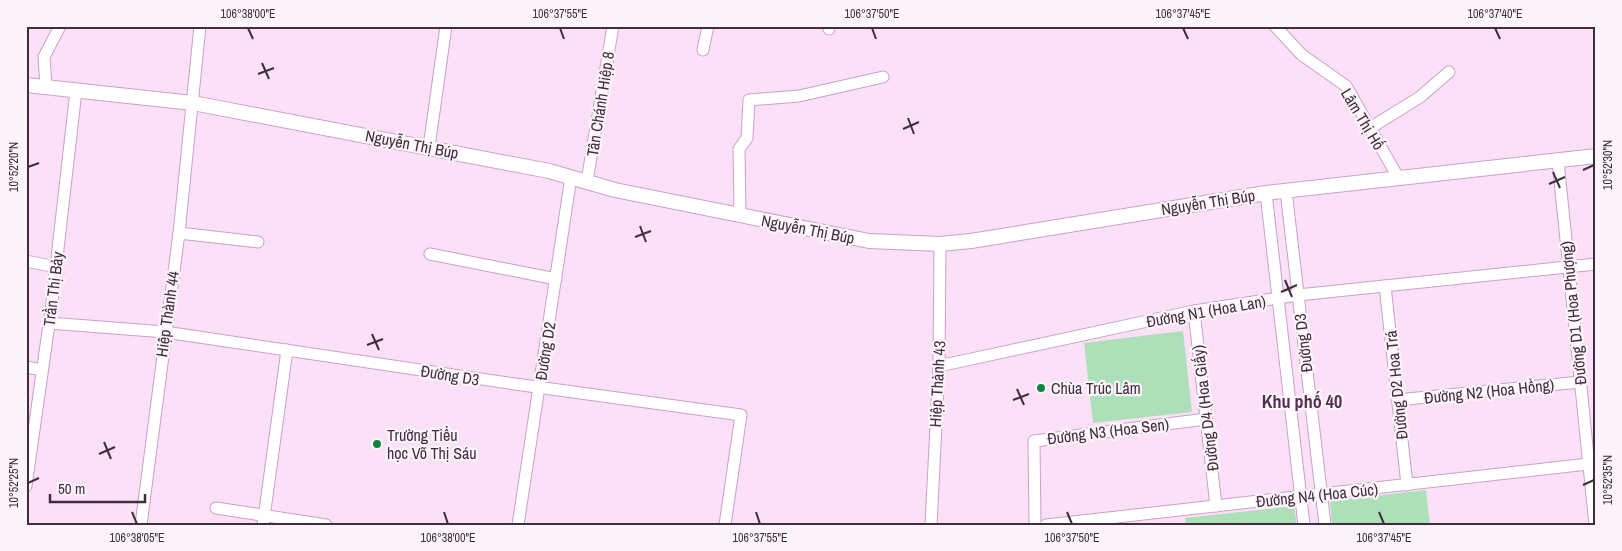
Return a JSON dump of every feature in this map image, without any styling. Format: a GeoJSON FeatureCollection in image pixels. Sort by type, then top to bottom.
{"type":"FeatureCollection","features":[{"type":"Feature","properties":{"kind":"street"},"geometry":{"type":"LineString","coordinates":[[46,86],[44,57],[60,26]]}},
{"type":"Feature","properties":{"kind":"street","name":"Hiệp Thành 44"},"geometry":{"type":"LineString","coordinates":[[141,525],[179,233],[200,26]]}},
{"type":"Feature","properties":{"kind":"street"},"geometry":{"type":"LineString","coordinates":[[430,148],[446,26]]}},
{"type":"Feature","properties":{"kind":"street","name":"Tân Chánh Hiệp 8"},"geometry":{"type":"LineString","coordinates":[[587,181],[613,26]]}},
{"type":"Feature","properties":{"kind":"street"},"geometry":{"type":"LineString","coordinates":[[703,50],[708,26]]}},
{"type":"Feature","properties":{"kind":"street","name":"Lâm Thị Hố"},"geometry":{"type":"LineString","coordinates":[[1276,26],[1302,55],[1346,86],[1399,179]]}},
{"type":"Feature","properties":{"kind":"street"},"geometry":{"type":"LineString","coordinates":[[1370,128],[1420,97],[1449,72]]}},
{"type":"Feature","properties":{"kind":"street"},"geometry":{"type":"LineString","coordinates":[[740,215],[739,149],[747,138],[749,100],[780,98],[832,89],[883,77]]}},
{"type":"Feature","properties":{"kind":"street","name":"Nguyễn Thị Búp"},"geometry":{"type":"LineString","coordinates":[[26,85],[193,103],[571,176],[615,190],[869,241],[940,244],[972,241],[1266,193],[1596,156]]}},
{"type":"Feature","properties":{"kind":"street","name":"Trần Thị Bảy"},"geometry":{"type":"LineString","coordinates":[[26,486],[49,323],[76,91]]}},
{"type":"Feature","properties":{"kind":"street","name":"Đường D1 (Hoa Phượng)"},"geometry":{"type":"LineString","coordinates":[[1558,161],[1595,525]]}},
{"type":"Feature","properties":{"kind":"street","name":"Đường D2"},"geometry":{"type":"LineString","coordinates":[[518,525],[571,176]]}},
{"type":"Feature","properties":{"kind":"street","name":"Đường D3"},"geometry":{"type":"LineString","coordinates":[[1286,191],[1324,525]]}},
{"type":"Feature","properties":{"kind":"street","name":"Đường D3"},"geometry":{"type":"LineString","coordinates":[[1266,193],[1304,525]]}},
{"type":"Feature","properties":{"kind":"street"},"geometry":{"type":"LineString","coordinates":[[179,233],[258,242]]}},
{"type":"Feature","properties":{"kind":"street","name":"Hiệp Thành 43"},"geometry":{"type":"LineString","coordinates":[[931,525],[939,366],[940,244]]}},
{"type":"Feature","properties":{"kind":"street"},"geometry":{"type":"LineString","coordinates":[[430,254],[556,279]]}},
{"type":"Feature","properties":{"kind":"street"},"geometry":{"type":"LineString","coordinates":[[26,261],[56,267]]}},
{"type":"Feature","properties":{"kind":"street","name":"Đường N1 (Hoa Lan)"},"geometry":{"type":"LineString","coordinates":[[939,366],[1194,311],[1298,295],[1596,264]]}},
{"type":"Feature","properties":{"kind":"street","name":"Đường D2 Hoa Trá"},"geometry":{"type":"LineString","coordinates":[[1385,286],[1407,484]]}},
{"type":"Feature","properties":{"kind":"street","name":"Đường D4 (Hoa Giấy)"},"geometry":{"type":"LineString","coordinates":[[1194,311],[1216,506]]}},
{"type":"Feature","properties":{"kind":"street","name":"Đường D3"},"geometry":{"type":"LineString","coordinates":[[49,323],[165,332],[540,388],[742,415],[725,525]]}},
{"type":"Feature","properties":{"kind":"street"},"geometry":{"type":"LineString","coordinates":[[264,520],[287,350]]}},
{"type":"Feature","properties":{"kind":"street"},"geometry":{"type":"LineString","coordinates":[[26,367],[42,370]]}},
{"type":"Feature","properties":{"kind":"street","name":"Đường N2 (Hoa Hồng)"},"geometry":{"type":"LineString","coordinates":[[1397,400],[1580,382]]}},
{"type":"Feature","properties":{"kind":"street","name":"Đường N3 (Hoa Sen)"},"geometry":{"type":"LineString","coordinates":[[1035,525],[1034,440],[1206,419]]}},
{"type":"Feature","properties":{"kind":"street","name":"Đường N4 (Hoa Cúc)"},"geometry":{"type":"LineString","coordinates":[[1046,525],[1588,464]]}},
{"type":"Feature","properties":{"kind":"street"},"geometry":{"type":"LineString","coordinates":[[216,508],[264,520],[326,525]]}},
{"type":"Feature","properties":{"kind":"green space"},"geometry":{"type":"Polygon","coordinates":[[[1183,331],[1192,412],[1093,423],[1084,343],[1183,331]]]}},
{"type":"Feature","properties":{"kind":"green space"},"geometry":{"type":"Polygon","coordinates":[[[1426,490],[1430,525],[1332,525],[1330,501],[1426,490]]]}},
{"type":"Feature","properties":{"kind":"green space"},"geometry":{"type":"Polygon","coordinates":[[[1294,506],[1297,525],[1186,525],[1185,518],[1294,506]]]}},
{"type":"Feature","properties":{"kind":"place","name":"Chùa Trúc Lâm"},"geometry":{"type":"Point","coordinates":[1041,388]}},
{"type":"Feature","properties":{"kind":"place","name":"Trường Tiểu học Võ Thị Sáu"},"geometry":{"type":"Point","coordinates":[377,444]}},
{"type":"Feature","properties":{"kind":"district","name":"Khu phố 40"},"geometry":{"type":"Point","coordinates":[1302,401]}}]}
